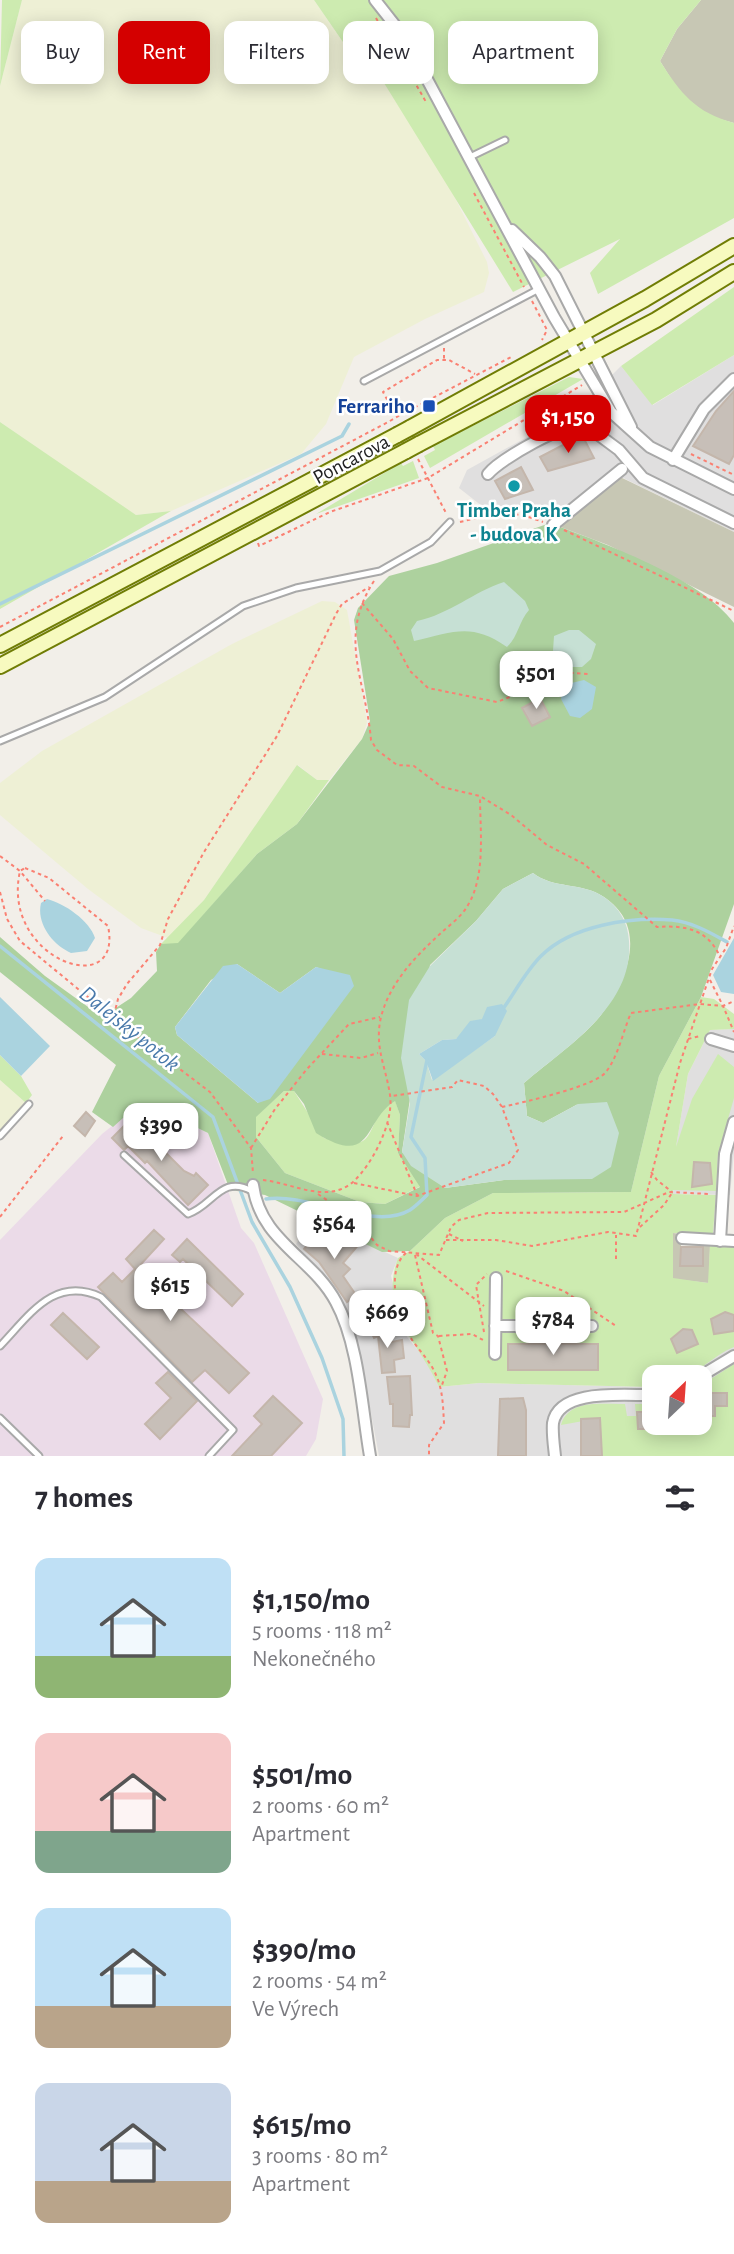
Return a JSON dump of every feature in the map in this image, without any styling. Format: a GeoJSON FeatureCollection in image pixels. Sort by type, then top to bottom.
{"type":"FeatureCollection","features":[{"type":"Feature","properties":{"kind":"main road","name":"Poncarova"},"geometry":{"type":"LineString","coordinates":[[0,645],[400,425],[568,341],[734,246]]}},
{"type":"Feature","properties":{"kind":"main road","name":"Poncarova"},"geometry":{"type":"LineString","coordinates":[[0,666],[414,451],[656,320],[734,272]]}},
{"type":"Feature","properties":{"kind":"street"},"geometry":{"type":"LineString","coordinates":[[375,0],[404,38],[539,289],[611,412],[638,438],[673,460],[734,489]]}},
{"type":"Feature","properties":{"kind":"street"},"geometry":{"type":"LineString","coordinates":[[504,223],[540,257],[555,276],[638,438]]}},
{"type":"Feature","properties":{"kind":"street"},"geometry":{"type":"LineString","coordinates":[[673,460],[704,409],[734,379]]}},
{"type":"Feature","properties":{"kind":"street"},"geometry":{"type":"LineString","coordinates":[[488,474],[502,461],[577,424],[589,427],[626,466],[643,478],[734,523]]}},
{"type":"Feature","properties":{"kind":"street"},"geometry":{"type":"LineString","coordinates":[[553,526],[626,466]]}},
{"type":"Feature","properties":{"kind":"street"},"geometry":{"type":"LineString","coordinates":[[711,1039],[734,1046]]}},
{"type":"Feature","properties":{"kind":"street"},"geometry":{"type":"LineString","coordinates":[[720,1241],[726,1198],[725,1154],[734,1122]]}},
{"type":"Feature","properties":{"kind":"street"},"geometry":{"type":"LineString","coordinates":[[254,1189],[268,1228],[336,1301],[346,1328],[358,1380],[370,1456]]}},
{"type":"Feature","properties":{"kind":"street"},"geometry":{"type":"LineString","coordinates":[[682,1238],[734,1241]]}},
{"type":"Feature","properties":{"kind":"street"},"geometry":{"type":"LineString","coordinates":[[495,1354],[496,1273]]}},
{"type":"Feature","properties":{"kind":"street"},"geometry":{"type":"LineString","coordinates":[[495,1326],[592,1326]]}},
{"type":"Feature","properties":{"kind":"street"},"geometry":{"type":"LineString","coordinates":[[712,1369],[734,1356]]}},
{"type":"Feature","properties":{"kind":"street"},"geometry":{"type":"LineString","coordinates":[[555,1456],[553,1423],[565,1403],[578,1397],[642,1395]]}},
{"type":"Feature","properties":{"kind":"lane"},"geometry":{"type":"LineString","coordinates":[[470,157],[505,140]]}},
{"type":"Feature","properties":{"kind":"lane"},"geometry":{"type":"LineString","coordinates":[[364,381],[539,289]]}},
{"type":"Feature","properties":{"kind":"lane"},"geometry":{"type":"LineString","coordinates":[[0,741],[105,697],[243,606],[296,588],[380,571],[431,542],[450,522]]}},
{"type":"Feature","properties":{"kind":"lane"},"geometry":{"type":"LineString","coordinates":[[0,1136],[29,1104]]}},
{"type":"Feature","properties":{"kind":"lane"},"geometry":{"type":"LineString","coordinates":[[124,1155],[188,1214],[199,1211],[218,1190],[230,1185],[254,1189]]}},
{"type":"Feature","properties":{"kind":"lane"},"geometry":{"type":"LineString","coordinates":[[0,1346],[50,1295],[88,1291],[101,1297],[233,1430],[209,1456]]}},
{"type":"Feature","properties":{"kind":"lane"},"geometry":{"type":"LineString","coordinates":[[0,1418],[39,1456]]}},
{"type":"Feature","properties":{"kind":"path"},"geometry":{"type":"LineString","coordinates":[[376,21],[374,19],[379,15]]}},
{"type":"Feature","properties":{"kind":"path"},"geometry":{"type":"LineString","coordinates":[[415,84],[429,108]]}},
{"type":"Feature","properties":{"kind":"path"},"geometry":{"type":"LineString","coordinates":[[471,188],[546,328],[539,343]]}},
{"type":"Feature","properties":{"kind":"path"},"geometry":{"type":"LineString","coordinates":[[442,340],[444,360]]}},
{"type":"Feature","properties":{"kind":"path"},"geometry":{"type":"LineString","coordinates":[[0,627],[400,425],[475,374],[516,355]]}},
{"type":"Feature","properties":{"kind":"path"},"geometry":{"type":"LineString","coordinates":[[394,412],[383,392],[437,360],[444,360],[475,374]]}},
{"type":"Feature","properties":{"kind":"path"},"geometry":{"type":"LineString","coordinates":[[252,533],[259,546],[330,512],[428,478],[586,382]]}},
{"type":"Feature","properties":{"kind":"path"},"geometry":{"type":"LineString","coordinates":[[689,446],[689,453],[734,475]]}},
{"type":"Feature","properties":{"kind":"path"},"geometry":{"type":"LineString","coordinates":[[414,451],[450,522],[470,521],[498,513],[523,515],[607,548],[734,611]]}},
{"type":"Feature","properties":{"kind":"path"},"geometry":{"type":"LineString","coordinates":[[380,571],[362,603],[354,639],[370,740],[376,749],[397,765],[414,766],[442,787],[480,796],[511,815],[547,845],[584,864],[657,927],[675,925],[694,930],[713,941],[720,957]]}},
{"type":"Feature","properties":{"kind":"path"},"geometry":{"type":"LineString","coordinates":[[118,1022],[115,1011],[118,999],[127,984],[160,945],[168,919],[204,852],[277,736],[336,614],[342,604],[370,586]]}},
{"type":"Feature","properties":{"kind":"path"},"geometry":{"type":"LineString","coordinates":[[362,603],[393,639],[410,671],[428,688],[498,702],[536,687],[560,672],[589,674]]}},
{"type":"Feature","properties":{"kind":"path"},"geometry":{"type":"LineString","coordinates":[[317,1193],[338,1190],[352,1183],[366,1168],[387,1121],[391,1096],[379,1052],[381,1017],[391,991],[406,969],[469,904],[478,873],[480,796]]}},
{"type":"Feature","properties":{"kind":"path"},"geometry":{"type":"LineString","coordinates":[[0,856],[20,871],[44,901]]}},
{"type":"Feature","properties":{"kind":"path"},"geometry":{"type":"LineString","coordinates":[[25,868],[49,878],[99,915],[108,926],[111,938],[108,951],[98,962],[83,966],[65,965],[36,942],[22,916],[18,899],[20,871],[25,868]]}},
{"type":"Feature","properties":{"kind":"path"},"geometry":{"type":"LineString","coordinates":[[0,892],[7,919],[20,941],[118,1022],[210,1092],[251,1148],[254,1189]]}},
{"type":"Feature","properties":{"kind":"path"},"geometry":{"type":"LineString","coordinates":[[446,1240],[496,1240],[532,1246],[608,1232],[636,1236],[651,1171],[688,1040],[700,1004],[734,926]]}},
{"type":"Feature","properties":{"kind":"path"},"geometry":{"type":"LineString","coordinates":[[710,980],[734,1032]]}},
{"type":"Feature","properties":{"kind":"path"},"geometry":{"type":"LineString","coordinates":[[502,1107],[577,1087],[603,1074],[610,1065],[631,1013],[700,1004],[723,1006],[734,1001]]}},
{"type":"Feature","properties":{"kind":"path"},"geometry":{"type":"LineString","coordinates":[[251,1148],[275,1109],[349,1024],[381,1017]]}},
{"type":"Feature","properties":{"kind":"path"},"geometry":{"type":"LineString","coordinates":[[688,1040],[702,1036],[711,1039]]}},
{"type":"Feature","properties":{"kind":"path"},"geometry":{"type":"LineString","coordinates":[[321,1054],[361,1058],[379,1052]]}},
{"type":"Feature","properties":{"kind":"path"},"geometry":{"type":"LineString","coordinates":[[352,1183],[417,1196],[509,1163],[517,1150],[502,1107],[484,1086],[458,1080],[452,1087],[391,1096]]}},
{"type":"Feature","properties":{"kind":"path"},"geometry":{"type":"LineString","coordinates":[[387,1121],[417,1196]]}},
{"type":"Feature","properties":{"kind":"path"},"geometry":{"type":"LineString","coordinates":[[0,1217],[62,1136]]}},
{"type":"Feature","properties":{"kind":"path"},"geometry":{"type":"LineString","coordinates":[[651,1171],[657,1180],[673,1192]]}},
{"type":"Feature","properties":{"kind":"path"},"geometry":{"type":"LineString","coordinates":[[254,1189],[263,1180],[317,1193],[351,1217],[377,1245],[389,1251],[439,1255],[449,1233],[460,1220],[488,1213],[624,1212],[673,1192],[726,1198]]}},
{"type":"Feature","properties":{"kind":"path"},"geometry":{"type":"LineString","coordinates":[[640,1227],[664,1206],[673,1192]]}},
{"type":"Feature","properties":{"kind":"path"},"geometry":{"type":"LineString","coordinates":[[449,1233],[467,1242]]}},
{"type":"Feature","properties":{"kind":"path"},"geometry":{"type":"LineString","coordinates":[[616,1259],[617,1234]]}},
{"type":"Feature","properties":{"kind":"path"},"geometry":{"type":"LineString","coordinates":[[406,1253],[400,1260],[396,1295],[409,1334],[433,1367],[440,1388],[444,1423],[429,1445],[429,1456]]}},
{"type":"Feature","properties":{"kind":"path"},"geometry":{"type":"LineString","coordinates":[[415,1254],[495,1312]]}},
{"type":"Feature","properties":{"kind":"path"},"geometry":{"type":"LineString","coordinates":[[415,1254],[433,1333],[438,1336],[447,1371],[440,1388]]}},
{"type":"Feature","properties":{"kind":"path"},"geometry":{"type":"LineString","coordinates":[[438,1336],[472,1334],[487,1342],[476,1285],[481,1276],[496,1273],[564,1291],[616,1326]]}},
{"type":"Feature","properties":{"kind":"shaded area"},"geometry":{"type":"Polygon","coordinates":[[[22,0],[314,0],[328,21],[224,21],[224,84],[329,84],[329,22],[343,42],[343,84],[385,84],[449,186],[487,262],[489,273],[484,292],[425,319],[354,357],[326,424],[301,454],[171,511],[136,515],[0,422],[0,86],[22,0]]]}},
{"type":"Feature","properties":{"kind":"shaded area"},"geometry":{"type":"Polygon","coordinates":[[[701,0],[734,0],[734,123],[709,116],[680,93],[660,61],[677,29],[701,0]]]}},
{"type":"Feature","properties":{"kind":"shaded area"},"geometry":{"type":"Polygon","coordinates":[[[734,355],[734,532],[617,475],[558,520],[531,507],[482,506],[459,488],[467,470],[578,409],[621,366],[653,405],[734,355]]]}},
{"type":"Feature","properties":{"kind":"shaded area"},"geometry":{"type":"Polygon","coordinates":[[[616,475],[734,532],[734,607],[608,545],[550,523],[616,475]]]}},
{"type":"Feature","properties":{"kind":"shaded area"},"geometry":{"type":"Polygon","coordinates":[[[504,582],[525,601],[529,610],[507,647],[483,634],[462,631],[414,641],[411,630],[417,621],[429,618],[504,582]]]}},
{"type":"Feature","properties":{"kind":"shaded area"},"geometry":{"type":"Polygon","coordinates":[[[322,601],[335,602],[347,610],[367,722],[362,739],[329,780],[317,780],[298,765],[204,900],[168,938],[141,928],[88,889],[0,815],[0,783],[42,751],[232,644],[322,601]]]}},
{"type":"Feature","properties":{"kind":"shaded area"},"geometry":{"type":"Polygon","coordinates":[[[569,630],[579,630],[596,644],[591,659],[582,667],[570,667],[553,651],[554,636],[569,630]]]}},
{"type":"Feature","properties":{"kind":"shaded area"},"geometry":{"type":"Polygon","coordinates":[[[533,873],[549,881],[595,892],[615,906],[625,922],[629,941],[628,964],[621,985],[609,1005],[577,1039],[524,1083],[527,1116],[543,1123],[578,1104],[607,1102],[619,1133],[611,1167],[592,1179],[504,1180],[445,1188],[411,1166],[402,1152],[410,1103],[401,1058],[409,1000],[430,966],[476,921],[503,889],[533,873]],[[482,1019],[456,1039],[442,1040],[419,1054],[426,1061],[432,1080],[495,1036],[482,1019]]]}},
{"type":"Feature","properties":{"kind":"shaded area"},"geometry":{"type":"Polygon","coordinates":[[[734,1029],[734,1152],[730,1195],[673,1194],[674,1159],[688,1074],[710,1030],[734,1029]]]}},
{"type":"Feature","properties":{"kind":"shaded area"},"geometry":{"type":"Polygon","coordinates":[[[0,1080],[26,1103],[0,1132],[0,1080]]]}},
{"type":"Feature","properties":{"kind":"shaded area"},"geometry":{"type":"Polygon","coordinates":[[[152,1106],[208,1133],[241,1228],[254,1243],[323,1399],[316,1439],[306,1456],[0,1456],[0,1240],[102,1134],[122,1118],[152,1106]]]}},
{"type":"Feature","properties":{"kind":"shaded area"},"geometry":{"type":"Polygon","coordinates":[[[324,1224],[398,1258],[391,1276],[407,1337],[429,1363],[439,1387],[479,1383],[642,1387],[642,1435],[712,1435],[712,1365],[665,1365],[673,1279],[734,1285],[734,1456],[379,1456],[364,1376],[343,1305],[296,1244],[310,1225],[324,1224]]]}},
{"type":"Feature","properties":{"kind":"shaded area"},"geometry":{"type":"Polygon","coordinates":[[[673,1233],[682,1234],[681,1246],[710,1245],[709,1283],[673,1279],[673,1233]]]}},
{"type":"Feature","properties":{"kind":"green space"},"geometry":{"type":"Polygon","coordinates":[[[2,0],[22,0],[0,86],[2,0]]]}},
{"type":"Feature","properties":{"kind":"green space"},"geometry":{"type":"Polygon","coordinates":[[[314,0],[701,0],[677,29],[660,61],[690,100],[720,119],[734,123],[734,218],[598,294],[590,273],[620,239],[513,292],[385,84],[434,84],[434,21],[343,21],[343,42],[314,0]]]}},
{"type":"Feature","properties":{"kind":"green space"},"geometry":{"type":"Polygon","coordinates":[[[734,287],[734,355],[652,405],[621,366],[734,287]]]}},
{"type":"Feature","properties":{"kind":"green space"},"geometry":{"type":"Polygon","coordinates":[[[569,377],[583,379],[430,468],[424,456],[435,450],[433,446],[569,377]]]}},
{"type":"Feature","properties":{"kind":"green space"},"geometry":{"type":"Polygon","coordinates":[[[0,422],[136,515],[171,511],[0,609],[0,422]]]}},
{"type":"Feature","properties":{"kind":"green space"},"geometry":{"type":"Polygon","coordinates":[[[413,461],[419,478],[316,514],[401,463],[403,466],[413,461]]]}},
{"type":"Feature","properties":{"kind":"green space"},"geometry":{"type":"Polygon","coordinates":[[[550,523],[622,551],[675,576],[718,606],[734,623],[734,904],[701,997],[659,1076],[631,1192],[493,1193],[445,1218],[410,1251],[382,1252],[265,1195],[230,1190],[208,1133],[152,1106],[123,1118],[113,1127],[92,1112],[116,1065],[0,972],[0,937],[45,976],[102,1017],[131,998],[157,971],[156,952],[161,944],[178,943],[257,854],[297,824],[362,739],[370,721],[354,620],[358,608],[389,576],[437,563],[550,523]],[[533,873],[503,889],[476,921],[430,965],[402,1152],[445,1188],[504,1180],[578,1104],[543,1123],[527,1116],[524,1083],[594,1023],[611,1001],[626,970],[630,938],[618,909],[595,892],[549,881],[533,873]],[[237,964],[211,980],[175,1027],[177,1035],[258,1103],[324,970],[316,967],[280,993],[237,964]],[[284,1091],[256,1117],[256,1137],[285,1173],[360,1202],[385,1204],[420,1187],[398,1153],[400,1115],[395,1101],[385,1109],[365,1138],[358,1144],[348,1146],[335,1143],[316,1133],[304,1104],[294,1091],[284,1091]]]}},
{"type":"Feature","properties":{"kind":"green space"},"geometry":{"type":"Polygon","coordinates":[[[297,765],[317,780],[329,780],[297,824],[257,854],[178,944],[161,944],[204,900],[297,765]]]}},
{"type":"Feature","properties":{"kind":"green space"},"geometry":{"type":"Polygon","coordinates":[[[701,997],[714,999],[734,1014],[734,1029],[710,1030],[688,1074],[676,1147],[692,1099],[718,1054],[734,1067],[734,1098],[718,1154],[716,1191],[673,1190],[673,1194],[716,1195],[713,1233],[673,1233],[673,1278],[708,1283],[710,1245],[734,1246],[734,1316],[725,1312],[711,1319],[714,1334],[734,1331],[734,1347],[705,1365],[642,1365],[642,1387],[479,1383],[439,1387],[397,1311],[393,1295],[393,1277],[398,1258],[410,1251],[445,1218],[493,1193],[631,1192],[659,1076],[701,997]]]}},
{"type":"Feature","properties":{"kind":"green space"},"geometry":{"type":"Polygon","coordinates":[[[0,1055],[21,1076],[32,1095],[26,1103],[0,1080],[0,1055]]]}},
{"type":"Feature","properties":{"kind":"green space"},"geometry":{"type":"Polygon","coordinates":[[[284,1091],[294,1091],[324,1138],[343,1143],[364,1140],[384,1109],[395,1100],[400,1115],[398,1153],[421,1186],[385,1204],[360,1202],[285,1173],[256,1137],[255,1117],[284,1091]]]}},
{"type":"Feature","properties":{"kind":"green space"},"geometry":{"type":"Polygon","coordinates":[[[734,1364],[734,1456],[602,1456],[600,1418],[561,1425],[571,1410],[579,1407],[625,1404],[627,1416],[636,1416],[635,1404],[642,1404],[642,1414],[638,1414],[638,1429],[642,1429],[642,1435],[712,1435],[712,1378],[734,1364]]]}},
{"type":"Feature","properties":{"kind":"water"},"geometry":{"type":"Polygon","coordinates":[[[584,680],[596,687],[592,709],[580,718],[570,716],[561,699],[563,685],[584,680]]]}},
{"type":"Feature","properties":{"kind":"water"},"geometry":{"type":"Polygon","coordinates":[[[47,899],[68,909],[88,925],[95,938],[87,951],[71,953],[58,945],[47,933],[40,911],[41,903],[47,899]]]}},
{"type":"Feature","properties":{"kind":"water"},"geometry":{"type":"Polygon","coordinates":[[[734,938],[734,994],[721,992],[713,975],[734,938]]]}},
{"type":"Feature","properties":{"kind":"water"},"geometry":{"type":"Polygon","coordinates":[[[237,964],[280,993],[316,967],[350,975],[354,986],[270,1099],[258,1103],[177,1035],[175,1027],[223,966],[237,964]]]}},
{"type":"Feature","properties":{"kind":"water"},"geometry":{"type":"Polygon","coordinates":[[[0,997],[50,1046],[21,1076],[0,1055],[0,997]]]}},
{"type":"Feature","properties":{"kind":"water"},"geometry":{"type":"Polygon","coordinates":[[[502,1004],[507,1011],[495,1036],[433,1081],[426,1061],[419,1054],[442,1040],[456,1039],[470,1021],[482,1019],[487,1007],[502,1004]]]}},
{"type":"Feature","properties":{"kind":"building"},"geometry":{"type":"Polygon","coordinates":[[[734,391],[734,455],[729,464],[693,446],[716,411],[734,391]]]}},
{"type":"Feature","properties":{"kind":"building"},"geometry":{"type":"Polygon","coordinates":[[[582,435],[594,458],[548,471],[540,457],[582,435]]]}},
{"type":"Feature","properties":{"kind":"building","name":"Timber Praha - budova K"},"geometry":{"type":"Polygon","coordinates":[[[521,467],[533,490],[505,499],[495,481],[521,467]]]}},
{"type":"Feature","properties":{"kind":"building"},"geometry":{"type":"Polygon","coordinates":[[[538,694],[550,717],[532,726],[522,708],[533,702],[531,698],[538,694]]]}},
{"type":"Feature","properties":{"kind":"building"},"geometry":{"type":"Polygon","coordinates":[[[86,1112],[95,1121],[85,1136],[74,1126],[86,1112]]]}},
{"type":"Feature","properties":{"kind":"building"},"geometry":{"type":"Polygon","coordinates":[[[129,1121],[184,1171],[194,1176],[196,1173],[208,1185],[188,1205],[147,1161],[145,1163],[128,1146],[124,1150],[112,1138],[129,1121]]]}},
{"type":"Feature","properties":{"kind":"building"},"geometry":{"type":"Polygon","coordinates":[[[694,1162],[710,1163],[712,1184],[692,1187],[694,1162]]]}},
{"type":"Feature","properties":{"kind":"building"},"geometry":{"type":"Polygon","coordinates":[[[154,1230],[164,1239],[141,1264],[151,1274],[148,1278],[249,1373],[229,1393],[205,1370],[192,1382],[98,1287],[113,1273],[122,1282],[135,1269],[126,1259],[154,1230]]]}},
{"type":"Feature","properties":{"kind":"building"},"geometry":{"type":"Polygon","coordinates":[[[317,1234],[333,1248],[341,1238],[360,1243],[343,1263],[350,1269],[343,1276],[356,1295],[347,1302],[319,1262],[304,1249],[317,1234]]]}},
{"type":"Feature","properties":{"kind":"building"},"geometry":{"type":"Polygon","coordinates":[[[187,1239],[243,1294],[232,1306],[183,1259],[180,1262],[172,1255],[187,1239]]]}},
{"type":"Feature","properties":{"kind":"building"},"geometry":{"type":"Polygon","coordinates":[[[681,1247],[703,1247],[703,1266],[680,1266],[681,1247]]]}},
{"type":"Feature","properties":{"kind":"building"},"geometry":{"type":"Polygon","coordinates":[[[725,1312],[734,1315],[734,1331],[714,1334],[711,1319],[725,1312]]]}},
{"type":"Feature","properties":{"kind":"building"},"geometry":{"type":"Polygon","coordinates":[[[63,1313],[99,1347],[87,1359],[51,1325],[63,1313]]]}},
{"type":"Feature","properties":{"kind":"building"},"geometry":{"type":"Polygon","coordinates":[[[375,1321],[387,1343],[402,1340],[404,1358],[394,1360],[395,1372],[382,1373],[378,1336],[374,1338],[368,1325],[375,1321]]]}},
{"type":"Feature","properties":{"kind":"building"},"geometry":{"type":"Polygon","coordinates":[[[683,1329],[692,1330],[698,1344],[677,1353],[671,1339],[683,1329]]]}},
{"type":"Feature","properties":{"kind":"building"},"geometry":{"type":"Polygon","coordinates":[[[508,1344],[598,1344],[598,1370],[508,1370],[508,1344]]]}},
{"type":"Feature","properties":{"kind":"building"},"geometry":{"type":"Polygon","coordinates":[[[168,1372],[197,1401],[160,1439],[145,1424],[171,1398],[156,1383],[168,1372]]]}},
{"type":"Feature","properties":{"kind":"building"},"geometry":{"type":"Polygon","coordinates":[[[410,1376],[412,1415],[409,1427],[393,1426],[393,1404],[390,1404],[387,1377],[410,1376]]]}},
{"type":"Feature","properties":{"kind":"building"},"geometry":{"type":"Polygon","coordinates":[[[712,1393],[727,1393],[727,1406],[715,1406],[715,1416],[712,1416],[712,1393]]]}},
{"type":"Feature","properties":{"kind":"building"},"geometry":{"type":"Polygon","coordinates":[[[273,1396],[302,1423],[271,1456],[232,1456],[262,1424],[254,1416],[273,1396]]]}},
{"type":"Feature","properties":{"kind":"building"},"geometry":{"type":"Polygon","coordinates":[[[523,1398],[526,1410],[526,1456],[498,1456],[500,1399],[523,1398]]]}},
{"type":"Feature","properties":{"kind":"building"},"geometry":{"type":"Polygon","coordinates":[[[637,1412],[642,1412],[642,1429],[638,1429],[637,1412]]]}},
{"type":"Feature","properties":{"kind":"building"},"geometry":{"type":"Polygon","coordinates":[[[600,1418],[602,1456],[581,1456],[581,1419],[600,1418]]]}},
{"type":"Feature","properties":{"kind":"waterway"},"geometry":{"type":"LineString","coordinates":[[0,604],[342,436],[349,424]]}},
{"type":"Feature","properties":{"kind":"waterway"},"geometry":{"type":"LineString","coordinates":[[503,1009],[541,956],[554,945],[585,930],[620,922],[672,920],[694,925],[727,942]]}},
{"type":"Feature","properties":{"kind":"waterway","name":"Dalejský potok"},"geometry":{"type":"LineString","coordinates":[[0,946],[213,1117],[252,1222],[290,1287],[322,1358],[343,1419],[344,1456]]}},
{"type":"Feature","properties":{"kind":"waterway"},"geometry":{"type":"LineString","coordinates":[[266,1199],[283,1198],[378,1217],[395,1216],[417,1205],[427,1195],[425,1158],[411,1137],[427,1060]]}},
{"type":"Feature","properties":{"kind":"place","name":"Ferrariho"},"geometry":{"type":"Point","coordinates":[429,406]}},
{"type":"Feature","properties":{"kind":"place","name":"Timber Praha - budova K"},"geometry":{"type":"Point","coordinates":[514,486]}}]}
